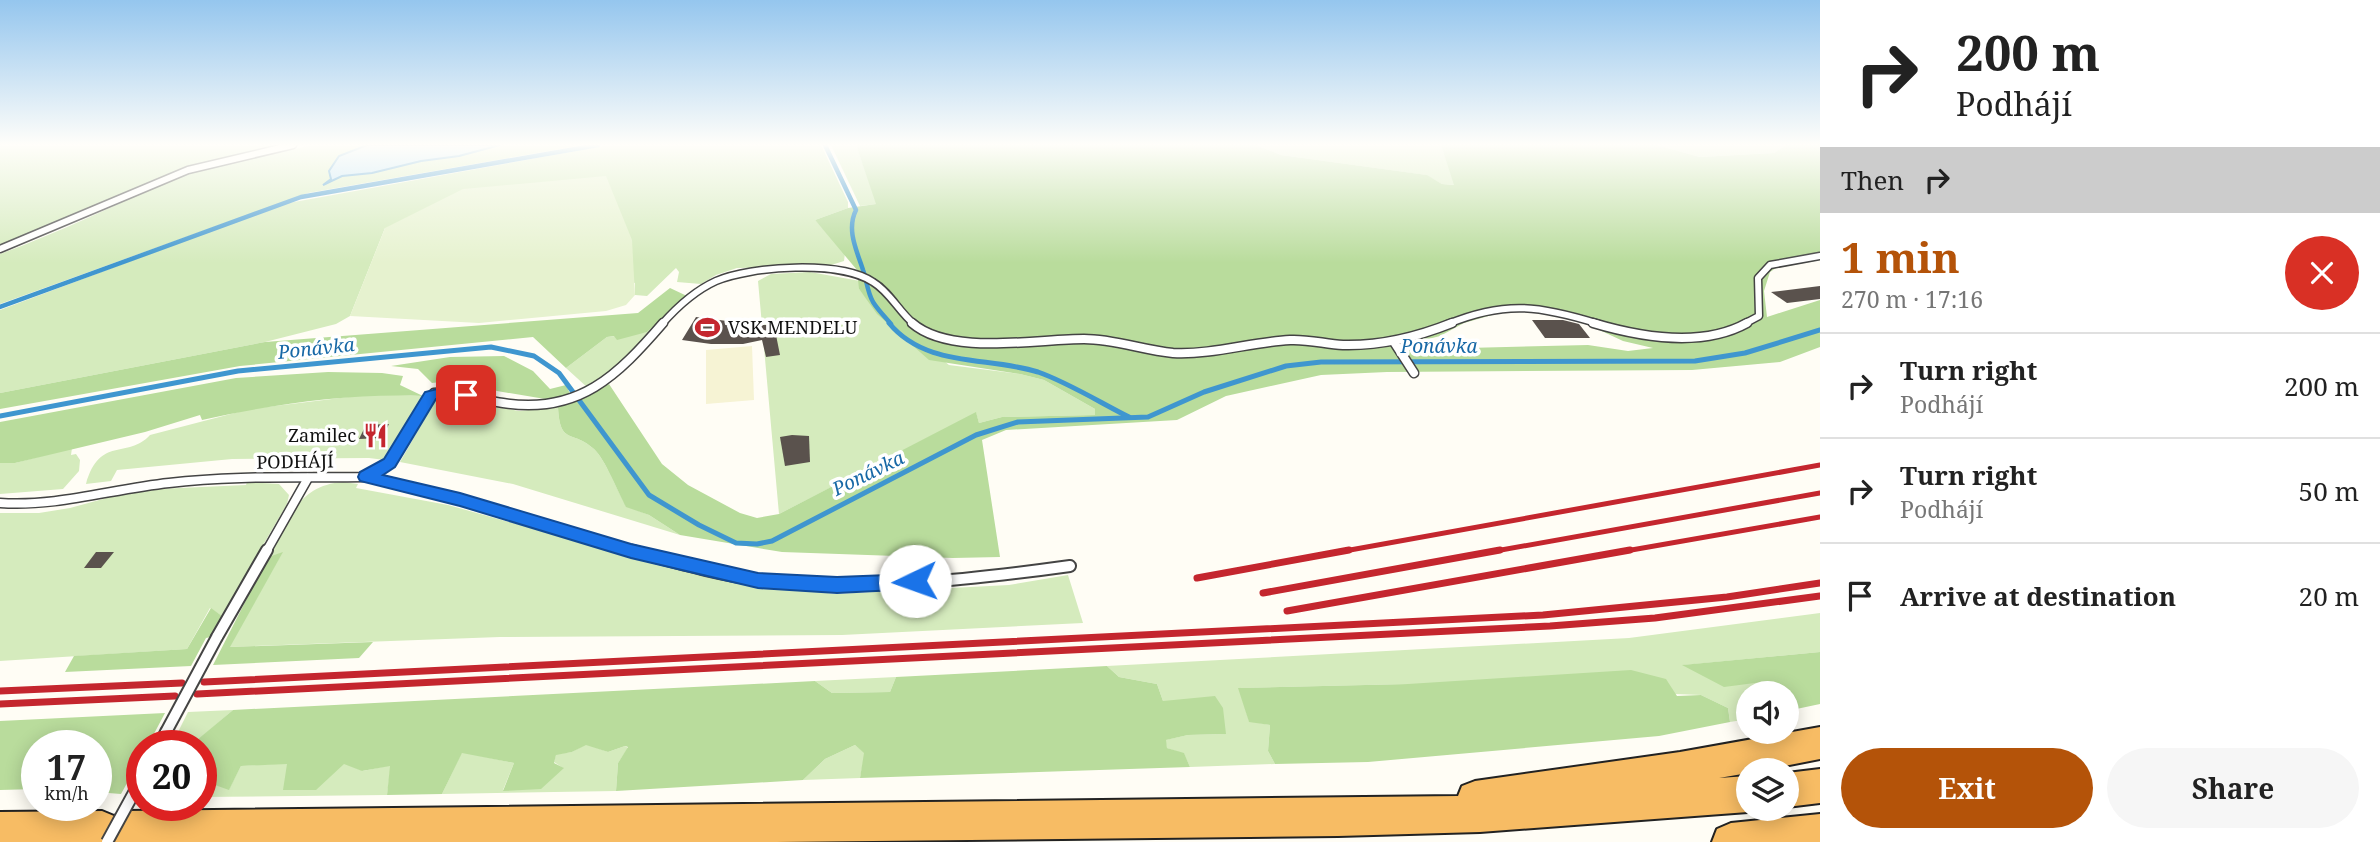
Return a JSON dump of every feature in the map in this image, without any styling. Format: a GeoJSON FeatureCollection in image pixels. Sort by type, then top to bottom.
{"type":"FeatureCollection","features":[{"type":"Feature","properties":{"kind":"highway"},"geometry":{"type":"LineString","coordinates":[[1338,818],[1681,769],[1820,743]]}},
{"type":"Feature","properties":{"kind":"highway"},"geometry":{"type":"LineString","coordinates":[[1799,789],[1820,786]]}},
{"type":"Feature","properties":{"kind":"highway"},"geometry":{"type":"LineString","coordinates":[[0,831],[112,834],[1338,818],[1480,814],[1736,795]]}},
{"type":"Feature","properties":{"kind":"highway"},"geometry":{"type":"LineString","coordinates":[[1731,842],[1820,833]]}},
{"type":"Feature","properties":{"kind":"lane"},"geometry":{"type":"LineString","coordinates":[[0,249],[64,225],[153,184]]}},
{"type":"Feature","properties":{"kind":"lane"},"geometry":{"type":"LineString","coordinates":[[366,477],[390,463],[423,405],[433,393],[449,391],[515,405],[561,403],[589,391],[630,361],[682,303],[714,282],[736,275],[807,269],[859,276],[875,283],[904,318],[933,335],[951,340],[1038,342],[1083,339],[1181,353],[1238,349],[1294,339],[1334,344],[1394,342],[1436,331],[1468,314],[1522,306],[1545,308],[1643,334],[1709,335],[1744,327],[1759,316],[1758,278],[1770,265],[1820,256]]}},
{"type":"Feature","properties":{"kind":"lane"},"geometry":{"type":"LineString","coordinates":[[1394,342],[1414,373]]}},
{"type":"Feature","properties":{"kind":"lane","name":"PODHÁJÍ"},"geometry":{"type":"LineString","coordinates":[[0,503],[70,500],[137,486],[183,481],[247,477],[366,477],[460,499],[631,551],[758,580],[850,584],[993,578],[1070,566]]}},
{"type":"Feature","properties":{"kind":"lane"},"geometry":{"type":"LineString","coordinates":[[167,730],[308,478]]}},
{"type":"Feature","properties":{"kind":"lane"},"geometry":{"type":"LineString","coordinates":[[112,834],[126,808]]}},
{"type":"Feature","properties":{"kind":"shaded area"},"geometry":{"type":"Polygon","coordinates":[[[752,346],[754,400],[706,404],[706,350],[752,346]]]}},
{"type":"Feature","properties":{"kind":"green space"},"geometry":{"type":"Polygon","coordinates":[[[0,184],[150,184],[69,221],[0,247],[0,184]]]}},
{"type":"Feature","properties":{"kind":"green space"},"geometry":{"type":"Polygon","coordinates":[[[163,184],[358,184],[308,193],[0,304],[0,254],[163,184]]]}},
{"type":"Feature","properties":{"kind":"green space"},"geometry":{"type":"Polygon","coordinates":[[[392,184],[840,184],[848,208],[815,220],[845,253],[844,261],[828,266],[737,268],[716,275],[701,284],[677,282],[679,272],[676,268],[647,296],[635,295],[635,283],[385,228],[350,316],[336,324],[265,342],[0,393],[0,310],[283,204],[392,184]]]}},
{"type":"Feature","properties":{"kind":"green space"},"geometry":{"type":"Polygon","coordinates":[[[515,184],[609,184],[632,240],[635,295],[626,305],[606,311],[479,323],[350,316],[385,228],[463,189],[515,184]]]}},
{"type":"Feature","properties":{"kind":"green space"},"geometry":{"type":"Polygon","coordinates":[[[850,184],[870,184],[877,204],[860,206],[850,184]]]}},
{"type":"Feature","properties":{"kind":"green space"},"geometry":{"type":"Polygon","coordinates":[[[869,184],[1820,184],[1820,260],[1776,268],[1770,272],[1764,291],[1767,317],[1820,300],[1820,347],[1780,362],[1692,370],[1387,372],[1321,375],[1226,396],[1177,420],[1006,430],[982,440],[1000,557],[782,552],[680,535],[649,515],[626,507],[598,454],[586,443],[564,432],[559,419],[558,407],[609,384],[662,464],[688,485],[740,513],[757,518],[779,514],[976,412],[979,423],[1002,417],[1095,415],[1095,409],[1044,380],[929,360],[877,314],[859,289],[857,270],[815,220],[848,208],[876,204],[869,184]],[[1526,310],[1499,313],[1464,323],[1440,336],[1409,344],[1411,348],[1427,349],[1588,345],[1628,351],[1653,348],[1623,341],[1576,319],[1526,310]]]}},
{"type":"Feature","properties":{"kind":"green space"},"geometry":{"type":"Polygon","coordinates":[[[810,272],[860,281],[859,289],[867,299],[949,365],[1020,374],[1044,380],[1095,409],[1096,415],[1002,417],[979,423],[976,413],[779,514],[758,281],[771,274],[810,272]]]}},
{"type":"Feature","properties":{"kind":"green space"},"geometry":{"type":"Polygon","coordinates":[[[670,288],[687,296],[647,332],[617,340],[614,336],[607,337],[566,368],[533,337],[240,366],[0,409],[0,393],[265,342],[638,313],[670,288]]]}},
{"type":"Feature","properties":{"kind":"green space"},"geometry":{"type":"Polygon","coordinates":[[[653,327],[627,360],[588,388],[566,368],[607,337],[647,332],[653,327]]]}},
{"type":"Feature","properties":{"kind":"green space"},"geometry":{"type":"Polygon","coordinates":[[[504,356],[533,371],[550,389],[566,385],[571,396],[557,401],[497,391],[465,379],[432,383],[418,369],[391,366],[450,357],[504,356]]]}},
{"type":"Feature","properties":{"kind":"green space"},"geometry":{"type":"Polygon","coordinates":[[[328,372],[403,376],[400,385],[423,396],[368,396],[312,401],[202,420],[200,415],[145,432],[15,463],[0,463],[0,422],[236,378],[328,372]]]}},
{"type":"Feature","properties":{"kind":"green space"},"geometry":{"type":"Polygon","coordinates":[[[373,394],[423,396],[398,443],[385,460],[232,459],[117,470],[111,481],[86,484],[99,459],[115,450],[141,442],[150,435],[250,409],[373,394]]]}},
{"type":"Feature","properties":{"kind":"green space"},"geometry":{"type":"Polygon","coordinates":[[[437,397],[519,411],[558,407],[564,432],[594,449],[626,506],[649,515],[680,535],[513,484],[400,462],[437,397]]]}},
{"type":"Feature","properties":{"kind":"green space"},"geometry":{"type":"Polygon","coordinates":[[[72,448],[71,455],[76,454],[80,460],[79,471],[63,489],[0,494],[0,463],[15,463],[72,448]]]}},
{"type":"Feature","properties":{"kind":"green space"},"geometry":{"type":"Polygon","coordinates":[[[247,482],[279,484],[289,495],[287,504],[222,616],[210,608],[187,649],[0,661],[0,513],[39,513],[70,508],[136,490],[246,485],[247,482]]]}},
{"type":"Feature","properties":{"kind":"green space"},"geometry":{"type":"Polygon","coordinates":[[[343,482],[358,484],[356,488],[448,505],[712,578],[835,594],[1009,585],[1068,575],[1083,623],[842,635],[500,637],[229,647],[282,553],[268,557],[288,518],[315,490],[343,482]]]}},
{"type":"Feature","properties":{"kind":"green space"},"geometry":{"type":"Polygon","coordinates":[[[283,552],[230,647],[373,642],[359,658],[213,665],[268,557],[283,552]]]}},
{"type":"Feature","properties":{"kind":"green space"},"geometry":{"type":"Polygon","coordinates":[[[211,608],[222,616],[191,666],[65,672],[74,656],[187,649],[211,608]]]}},
{"type":"Feature","properties":{"kind":"green space"},"geometry":{"type":"Polygon","coordinates":[[[1820,613],[1820,652],[1684,665],[1771,681],[1736,681],[1736,721],[1730,722],[1728,708],[1701,695],[1408,684],[1239,688],[1249,721],[1270,725],[1268,751],[1275,764],[1190,767],[1184,754],[1167,748],[1165,740],[1188,735],[1225,734],[1163,701],[1157,684],[1119,677],[1107,666],[1629,638],[1820,613]]]}},
{"type":"Feature","properties":{"kind":"green space"},"geometry":{"type":"Polygon","coordinates":[[[1820,652],[1820,704],[1799,708],[1799,681],[1736,681],[1736,685],[1724,687],[1682,665],[1820,652]]]}},
{"type":"Feature","properties":{"kind":"green space"},"geometry":{"type":"Polygon","coordinates":[[[1107,666],[1119,677],[1157,684],[1163,701],[1215,696],[1223,708],[1226,734],[1188,735],[1166,740],[1167,748],[1184,753],[1190,767],[860,778],[864,753],[855,745],[825,759],[803,780],[616,791],[618,763],[628,747],[625,746],[608,752],[586,745],[572,752],[556,755],[554,763],[564,768],[541,789],[503,791],[514,763],[462,753],[442,794],[387,795],[390,766],[362,771],[344,764],[316,790],[283,790],[287,764],[241,766],[229,790],[217,786],[217,730],[209,730],[233,710],[815,681],[832,693],[890,692],[896,677],[1107,666]]]}},
{"type":"Feature","properties":{"kind":"green space"},"geometry":{"type":"Polygon","coordinates":[[[1631,670],[1666,679],[1677,696],[1701,695],[1728,708],[1730,722],[1659,736],[1368,762],[1275,764],[1268,751],[1270,725],[1249,722],[1238,688],[1408,684],[1631,670]]]}},
{"type":"Feature","properties":{"kind":"green space"},"geometry":{"type":"Polygon","coordinates":[[[896,677],[890,692],[832,693],[815,681],[896,677]]]}},
{"type":"Feature","properties":{"kind":"green space"},"geometry":{"type":"Polygon","coordinates":[[[233,710],[210,730],[179,730],[188,712],[233,710]]]}},
{"type":"Feature","properties":{"kind":"green space"},"geometry":{"type":"Polygon","coordinates":[[[165,713],[156,730],[126,730],[126,785],[121,794],[112,793],[112,730],[21,730],[21,789],[0,790],[0,721],[165,713]]]}},
{"type":"Feature","properties":{"kind":"green space"},"geometry":{"type":"Polygon","coordinates":[[[586,744],[608,752],[625,746],[628,748],[618,763],[616,791],[442,794],[462,752],[514,763],[503,790],[563,768],[554,762],[556,754],[572,752],[586,744]]]}},
{"type":"Feature","properties":{"kind":"green space"},"geometry":{"type":"Polygon","coordinates":[[[855,745],[865,753],[860,778],[803,780],[825,759],[855,745]]]}},
{"type":"Feature","properties":{"kind":"green space"},"geometry":{"type":"Polygon","coordinates":[[[344,763],[363,771],[391,765],[387,795],[217,797],[217,785],[229,789],[241,766],[344,763]]]}},
{"type":"Feature","properties":{"kind":"building"},"geometry":{"type":"Polygon","coordinates":[[[1820,286],[1820,299],[1787,303],[1771,292],[1820,286]]]}},
{"type":"Feature","properties":{"kind":"building"},"geometry":{"type":"Polygon","coordinates":[[[696,317],[727,321],[725,325],[774,325],[780,355],[766,357],[762,340],[743,344],[711,344],[682,340],[696,317]]]}},
{"type":"Feature","properties":{"kind":"building"},"geometry":{"type":"Polygon","coordinates":[[[1532,320],[1563,320],[1579,324],[1590,338],[1545,338],[1532,320]]]}},
{"type":"Feature","properties":{"kind":"building"},"geometry":{"type":"Polygon","coordinates":[[[389,424],[382,438],[359,439],[366,425],[389,424]]]}},
{"type":"Feature","properties":{"kind":"building"},"geometry":{"type":"Polygon","coordinates":[[[809,436],[810,462],[785,466],[780,437],[809,436]]]}},
{"type":"Feature","properties":{"kind":"building"},"geometry":{"type":"Polygon","coordinates":[[[96,552],[114,552],[101,568],[84,568],[96,552]]]}},
{"type":"Feature","properties":{"kind":"waterway"},"geometry":{"type":"LineString","coordinates":[[0,307],[301,197],[374,184]]}},
{"type":"Feature","properties":{"kind":"waterway"},"geometry":{"type":"LineString","coordinates":[[844,184],[856,210],[852,233],[869,294],[891,324]]}},
{"type":"Feature","properties":{"kind":"waterway"},"geometry":{"type":"LineString","coordinates":[[889,323],[904,337],[921,347],[939,354],[1038,372],[1129,417]]}},
{"type":"Feature","properties":{"kind":"waterway","name":"Ponávka"},"geometry":{"type":"LineString","coordinates":[[0,416],[238,371],[491,347],[534,356],[559,373],[649,495],[699,525],[736,543],[757,544],[772,541],[976,435],[1018,422],[1148,417],[1204,392],[1286,366],[1321,362],[1695,361],[1745,353],[1820,330]]}},
{"type":"Feature","properties":{"kind":"railway"},"geometry":{"type":"LineString","coordinates":[[1339,552],[1820,465]]}},
{"type":"Feature","properties":{"kind":"railway"},"geometry":{"type":"LineString","coordinates":[[1490,552],[1820,493]]}},
{"type":"Feature","properties":{"kind":"railway"},"geometry":{"type":"LineString","coordinates":[[1620,552],[1820,517]]}},
{"type":"Feature","properties":{"kind":"railway"},"geometry":{"type":"LineString","coordinates":[[1197,578],[1349,550]]}},
{"type":"Feature","properties":{"kind":"railway"},"geometry":{"type":"LineString","coordinates":[[1263,593],[1500,550]]}},
{"type":"Feature","properties":{"kind":"railway"},"geometry":{"type":"LineString","coordinates":[[1287,611],[1630,550]]}},
{"type":"Feature","properties":{"kind":"railway"},"geometry":{"type":"LineString","coordinates":[[204,682],[1543,615],[1727,597],[1820,583]]}},
{"type":"Feature","properties":{"kind":"railway"},"geometry":{"type":"LineString","coordinates":[[197,694],[1550,626],[1655,618],[1820,596]]}},
{"type":"Feature","properties":{"kind":"railway"},"geometry":{"type":"LineString","coordinates":[[0,691],[182,683]]}},
{"type":"Feature","properties":{"kind":"railway"},"geometry":{"type":"LineString","coordinates":[[0,704],[175,696]]}},
{"type":"Feature","properties":{"kind":"place","name":"VSK MENDELU"},"geometry":{"type":"Point","coordinates":[708,327]}},
{"type":"Feature","properties":{"kind":"place","name":"Zamilec"},"geometry":{"type":"Point","coordinates":[376,435]}},
{"type":"Feature","properties":{"kind":"route"},"geometry":{"type":"LineString","coordinates":[[466,395],[449,391],[430,395],[390,463],[366,477],[460,499],[631,551],[758,580],[837,585],[915,581]]}}]}
